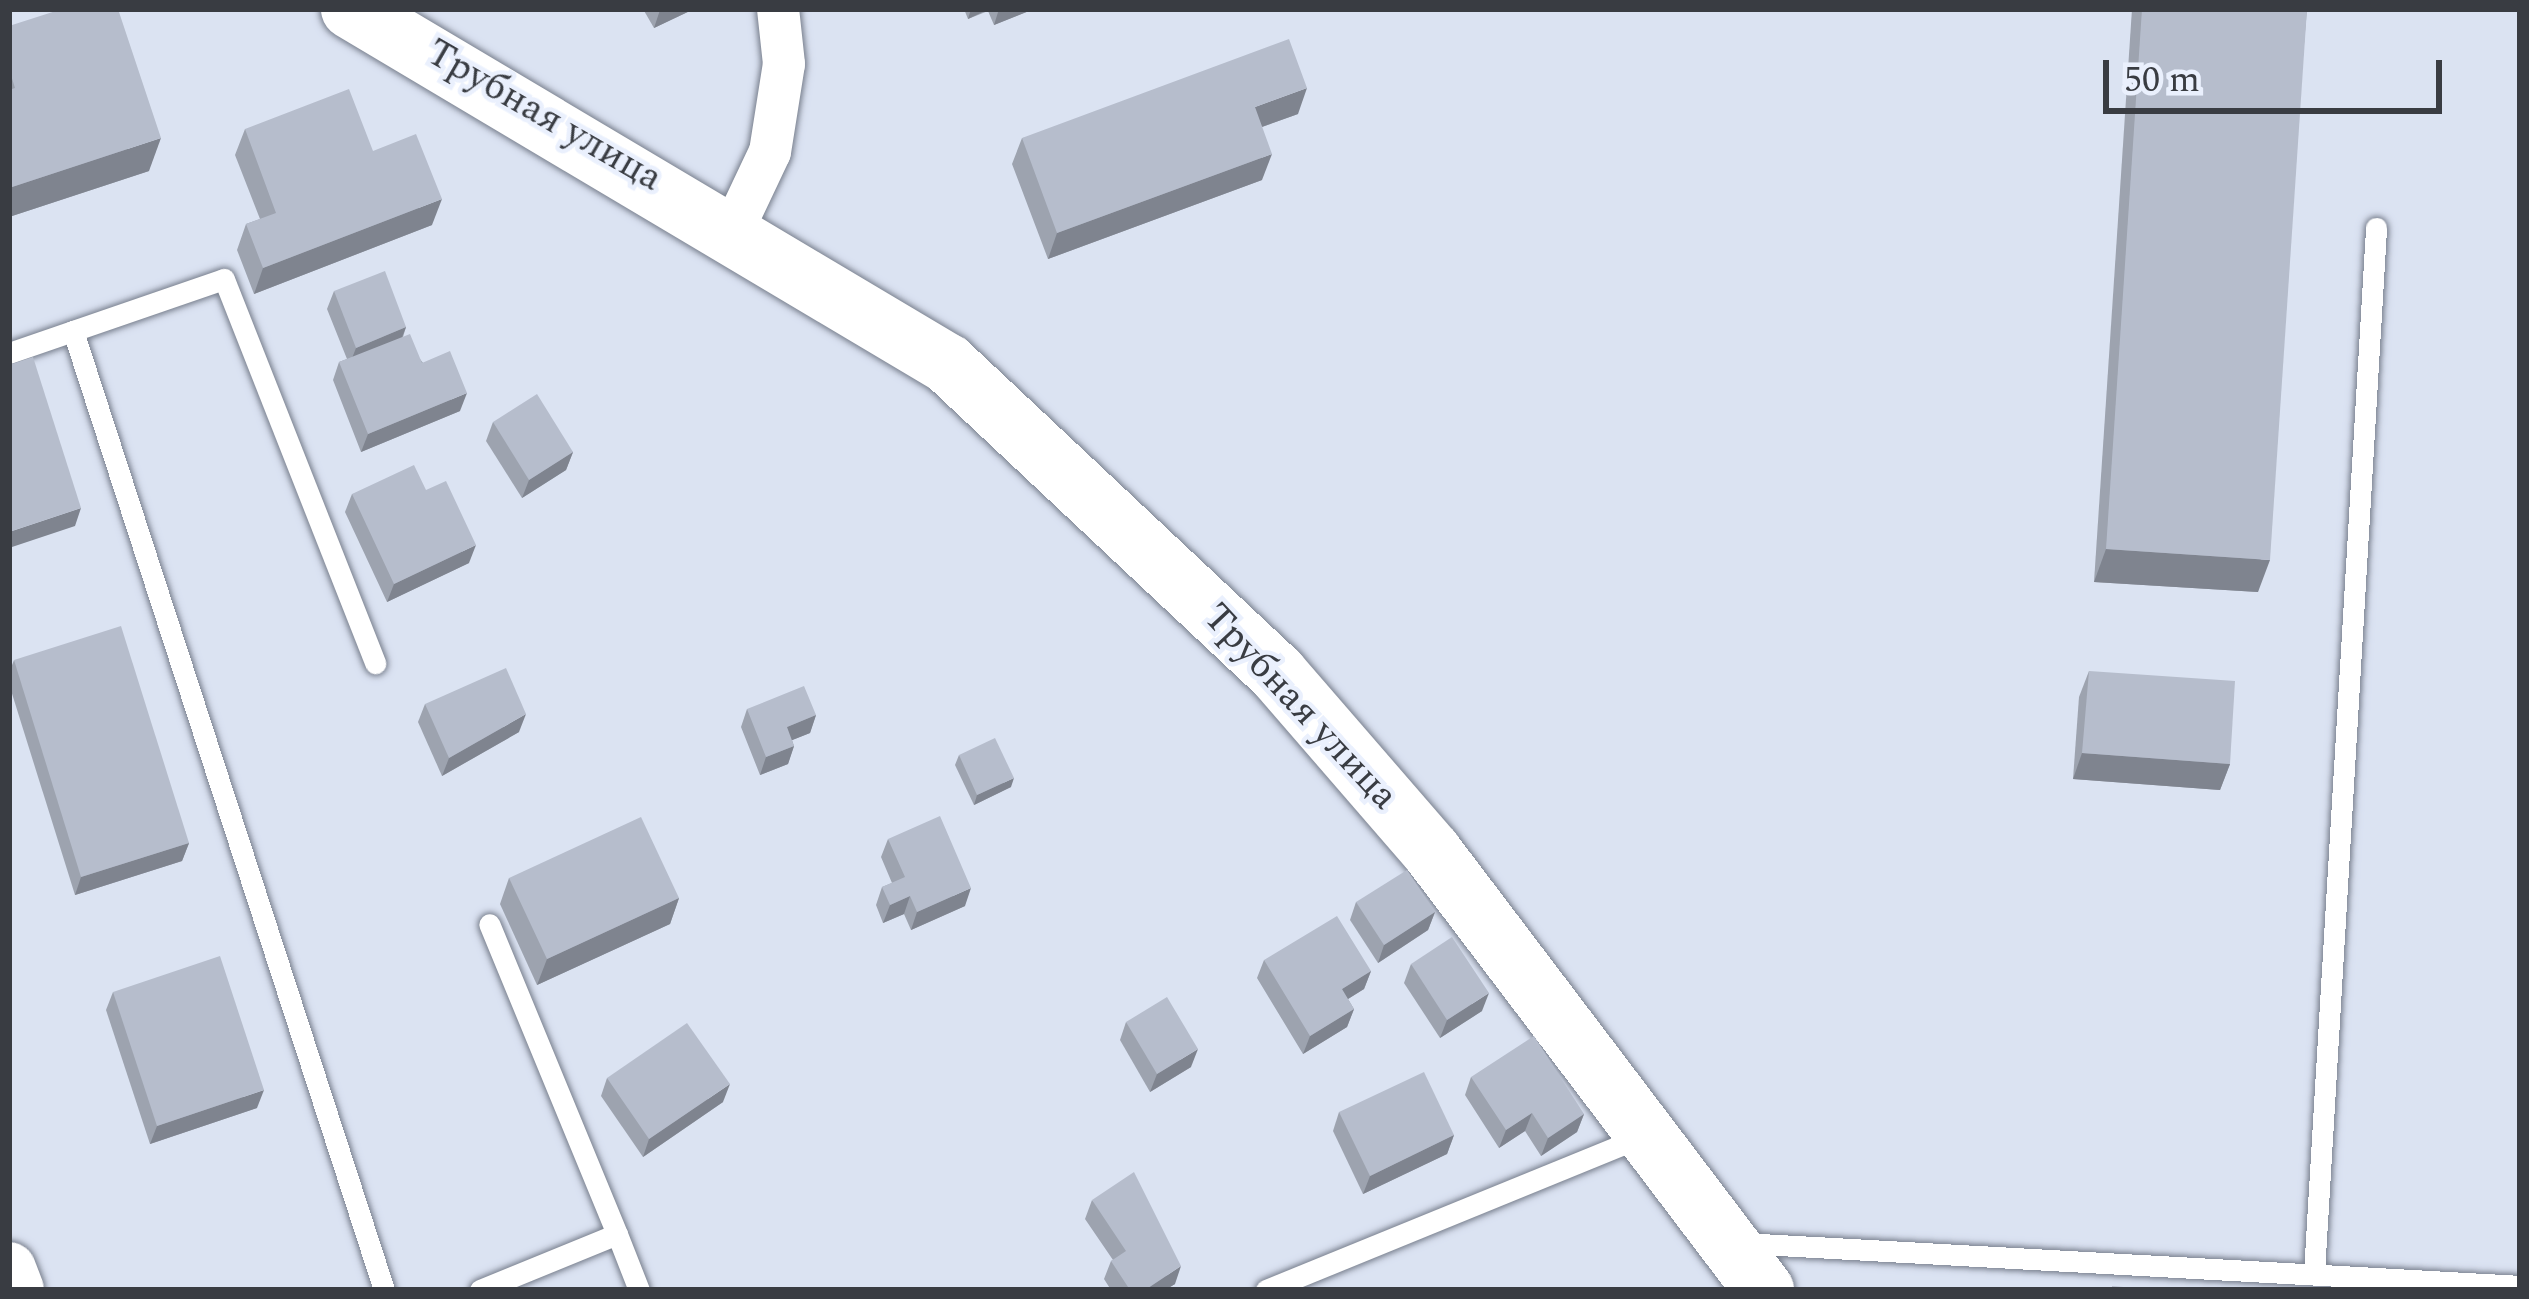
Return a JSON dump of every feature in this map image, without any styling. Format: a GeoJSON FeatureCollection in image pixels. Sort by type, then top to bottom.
{"type":"FeatureCollection","features":[{"type":"Feature","properties":{"kind":"main road","name":"Трубная улица"},"geometry":{"type":"LineString","coordinates":[[351,9],[734,228],[948,364],[1278,674],[1650,1133],[1748,1266]]}},
{"type":"Feature","properties":{"kind":"street"},"geometry":{"type":"LineString","coordinates":[[734,228],[770,152],[784,64],[778,9]]}},
{"type":"Feature","properties":{"kind":"street"},"geometry":{"type":"LineString","coordinates":[[9,1269],[17,1290]]}},
{"type":"Feature","properties":{"kind":"lane"},"geometry":{"type":"LineString","coordinates":[[2314,1273],[2376,228]]}},
{"type":"Feature","properties":{"kind":"lane"},"geometry":{"type":"LineString","coordinates":[[9,353],[224,279],[375,663]]}},
{"type":"Feature","properties":{"kind":"lane"},"geometry":{"type":"LineString","coordinates":[[73,332],[384,1290]]}},
{"type":"Feature","properties":{"kind":"lane"},"geometry":{"type":"LineString","coordinates":[[489,924],[639,1290]]}},
{"type":"Feature","properties":{"kind":"lane"},"geometry":{"type":"LineString","coordinates":[[1266,1290],[1650,1133]]}},
{"type":"Feature","properties":{"kind":"lane"},"geometry":{"type":"LineString","coordinates":[[480,1290],[617,1234]]}},
{"type":"Feature","properties":{"kind":"lane"},"geometry":{"type":"LineString","coordinates":[[1748,1266],[2314,1273],[2520,1286]]}},
{"type":"Feature","properties":{"kind":"building"},"geometry":{"type":"Polygon","coordinates":[[[62,9],[118,9],[161,138],[9,188],[9,90],[15,88],[9,69],[9,26],[62,9]]]}},
{"type":"Feature","properties":{"kind":"building"},"geometry":{"type":"Polygon","coordinates":[[[2142,9],[2307,9],[2270,560],[2106,549],[2142,9]]]}},
{"type":"Feature","properties":{"kind":"building"},"geometry":{"type":"Polygon","coordinates":[[[1289,39],[1307,88],[1255,107],[1272,154],[1057,233],[1022,138],[1289,39]]]}},
{"type":"Feature","properties":{"kind":"building"},"geometry":{"type":"Polygon","coordinates":[[[349,89],[373,151],[416,134],[442,199],[263,268],[246,224],[276,213],[245,129],[349,89]]]}},
{"type":"Feature","properties":{"kind":"building"},"geometry":{"type":"Polygon","coordinates":[[[385,271],[406,327],[356,348],[334,291],[385,271]]]}},
{"type":"Feature","properties":{"kind":"building"},"geometry":{"type":"Polygon","coordinates":[[[410,334],[422,363],[450,351],[467,393],[368,434],[339,362],[410,334]]]}},
{"type":"Feature","properties":{"kind":"building"},"geometry":{"type":"Polygon","coordinates":[[[33,357],[81,508],[9,532],[9,365],[33,357]]]}},
{"type":"Feature","properties":{"kind":"building"},"geometry":{"type":"Polygon","coordinates":[[[537,394],[573,452],[529,480],[493,422],[537,394]]]}},
{"type":"Feature","properties":{"kind":"building"},"geometry":{"type":"Polygon","coordinates":[[[414,465],[426,490],[446,481],[476,545],[394,584],[352,494],[414,465]]]}},
{"type":"Feature","properties":{"kind":"building"},"geometry":{"type":"Polygon","coordinates":[[[121,626],[189,843],[81,877],[14,660],[121,626]]]}},
{"type":"Feature","properties":{"kind":"building"},"geometry":{"type":"Polygon","coordinates":[[[506,668],[526,714],[449,758],[425,704],[506,668]]]}},
{"type":"Feature","properties":{"kind":"building"},"geometry":{"type":"Polygon","coordinates":[[[2089,671],[2235,681],[2230,764],[2082,753],[2089,671]]]}},
{"type":"Feature","properties":{"kind":"building"},"geometry":{"type":"Polygon","coordinates":[[[804,686],[816,715],[787,727],[794,746],[766,757],[747,709],[804,686]]]}},
{"type":"Feature","properties":{"kind":"building"},"geometry":{"type":"Polygon","coordinates":[[[995,738],[1014,778],[977,795],[959,755],[995,738]]]}},
{"type":"Feature","properties":{"kind":"building"},"geometry":{"type":"Polygon","coordinates":[[[940,816],[971,888],[917,912],[910,896],[890,905],[882,887],[905,877],[888,839],[940,816]]]}},
{"type":"Feature","properties":{"kind":"building"},"geometry":{"type":"Polygon","coordinates":[[[641,817],[679,898],[547,959],[509,878],[641,817]]]}},
{"type":"Feature","properties":{"kind":"building"},"geometry":{"type":"Polygon","coordinates":[[[1407,870],[1435,912],[1384,945],[1356,902],[1407,870]]]}},
{"type":"Feature","properties":{"kind":"building"},"geometry":{"type":"Polygon","coordinates":[[[1337,916],[1371,971],[1342,989],[1354,1009],[1310,1036],[1264,960],[1337,916]]]}},
{"type":"Feature","properties":{"kind":"building"},"geometry":{"type":"Polygon","coordinates":[[[1452,937],[1489,993],[1447,1020],[1411,964],[1452,937]]]}},
{"type":"Feature","properties":{"kind":"building"},"geometry":{"type":"Polygon","coordinates":[[[220,956],[264,1090],[157,1126],[113,992],[220,956]]]}},
{"type":"Feature","properties":{"kind":"building"},"geometry":{"type":"Polygon","coordinates":[[[1167,997],[1198,1049],[1157,1074],[1126,1022],[1167,997]]]}},
{"type":"Feature","properties":{"kind":"building"},"geometry":{"type":"Polygon","coordinates":[[[687,1023],[730,1084],[649,1139],[607,1078],[687,1023]]]}},
{"type":"Feature","properties":{"kind":"building"},"geometry":{"type":"Polygon","coordinates":[[[1534,1036],[1584,1114],[1548,1138],[1532,1113],[1506,1130],[1471,1077],[1534,1036]]]}},
{"type":"Feature","properties":{"kind":"building"},"geometry":{"type":"Polygon","coordinates":[[[1424,1072],[1454,1135],[1370,1176],[1339,1112],[1424,1072]]]}},
{"type":"Feature","properties":{"kind":"building"},"geometry":{"type":"Polygon","coordinates":[[[1134,1172],[1181,1266],[1145,1290],[1130,1290],[1111,1261],[1126,1251],[1092,1200],[1134,1172]]]}}]}
